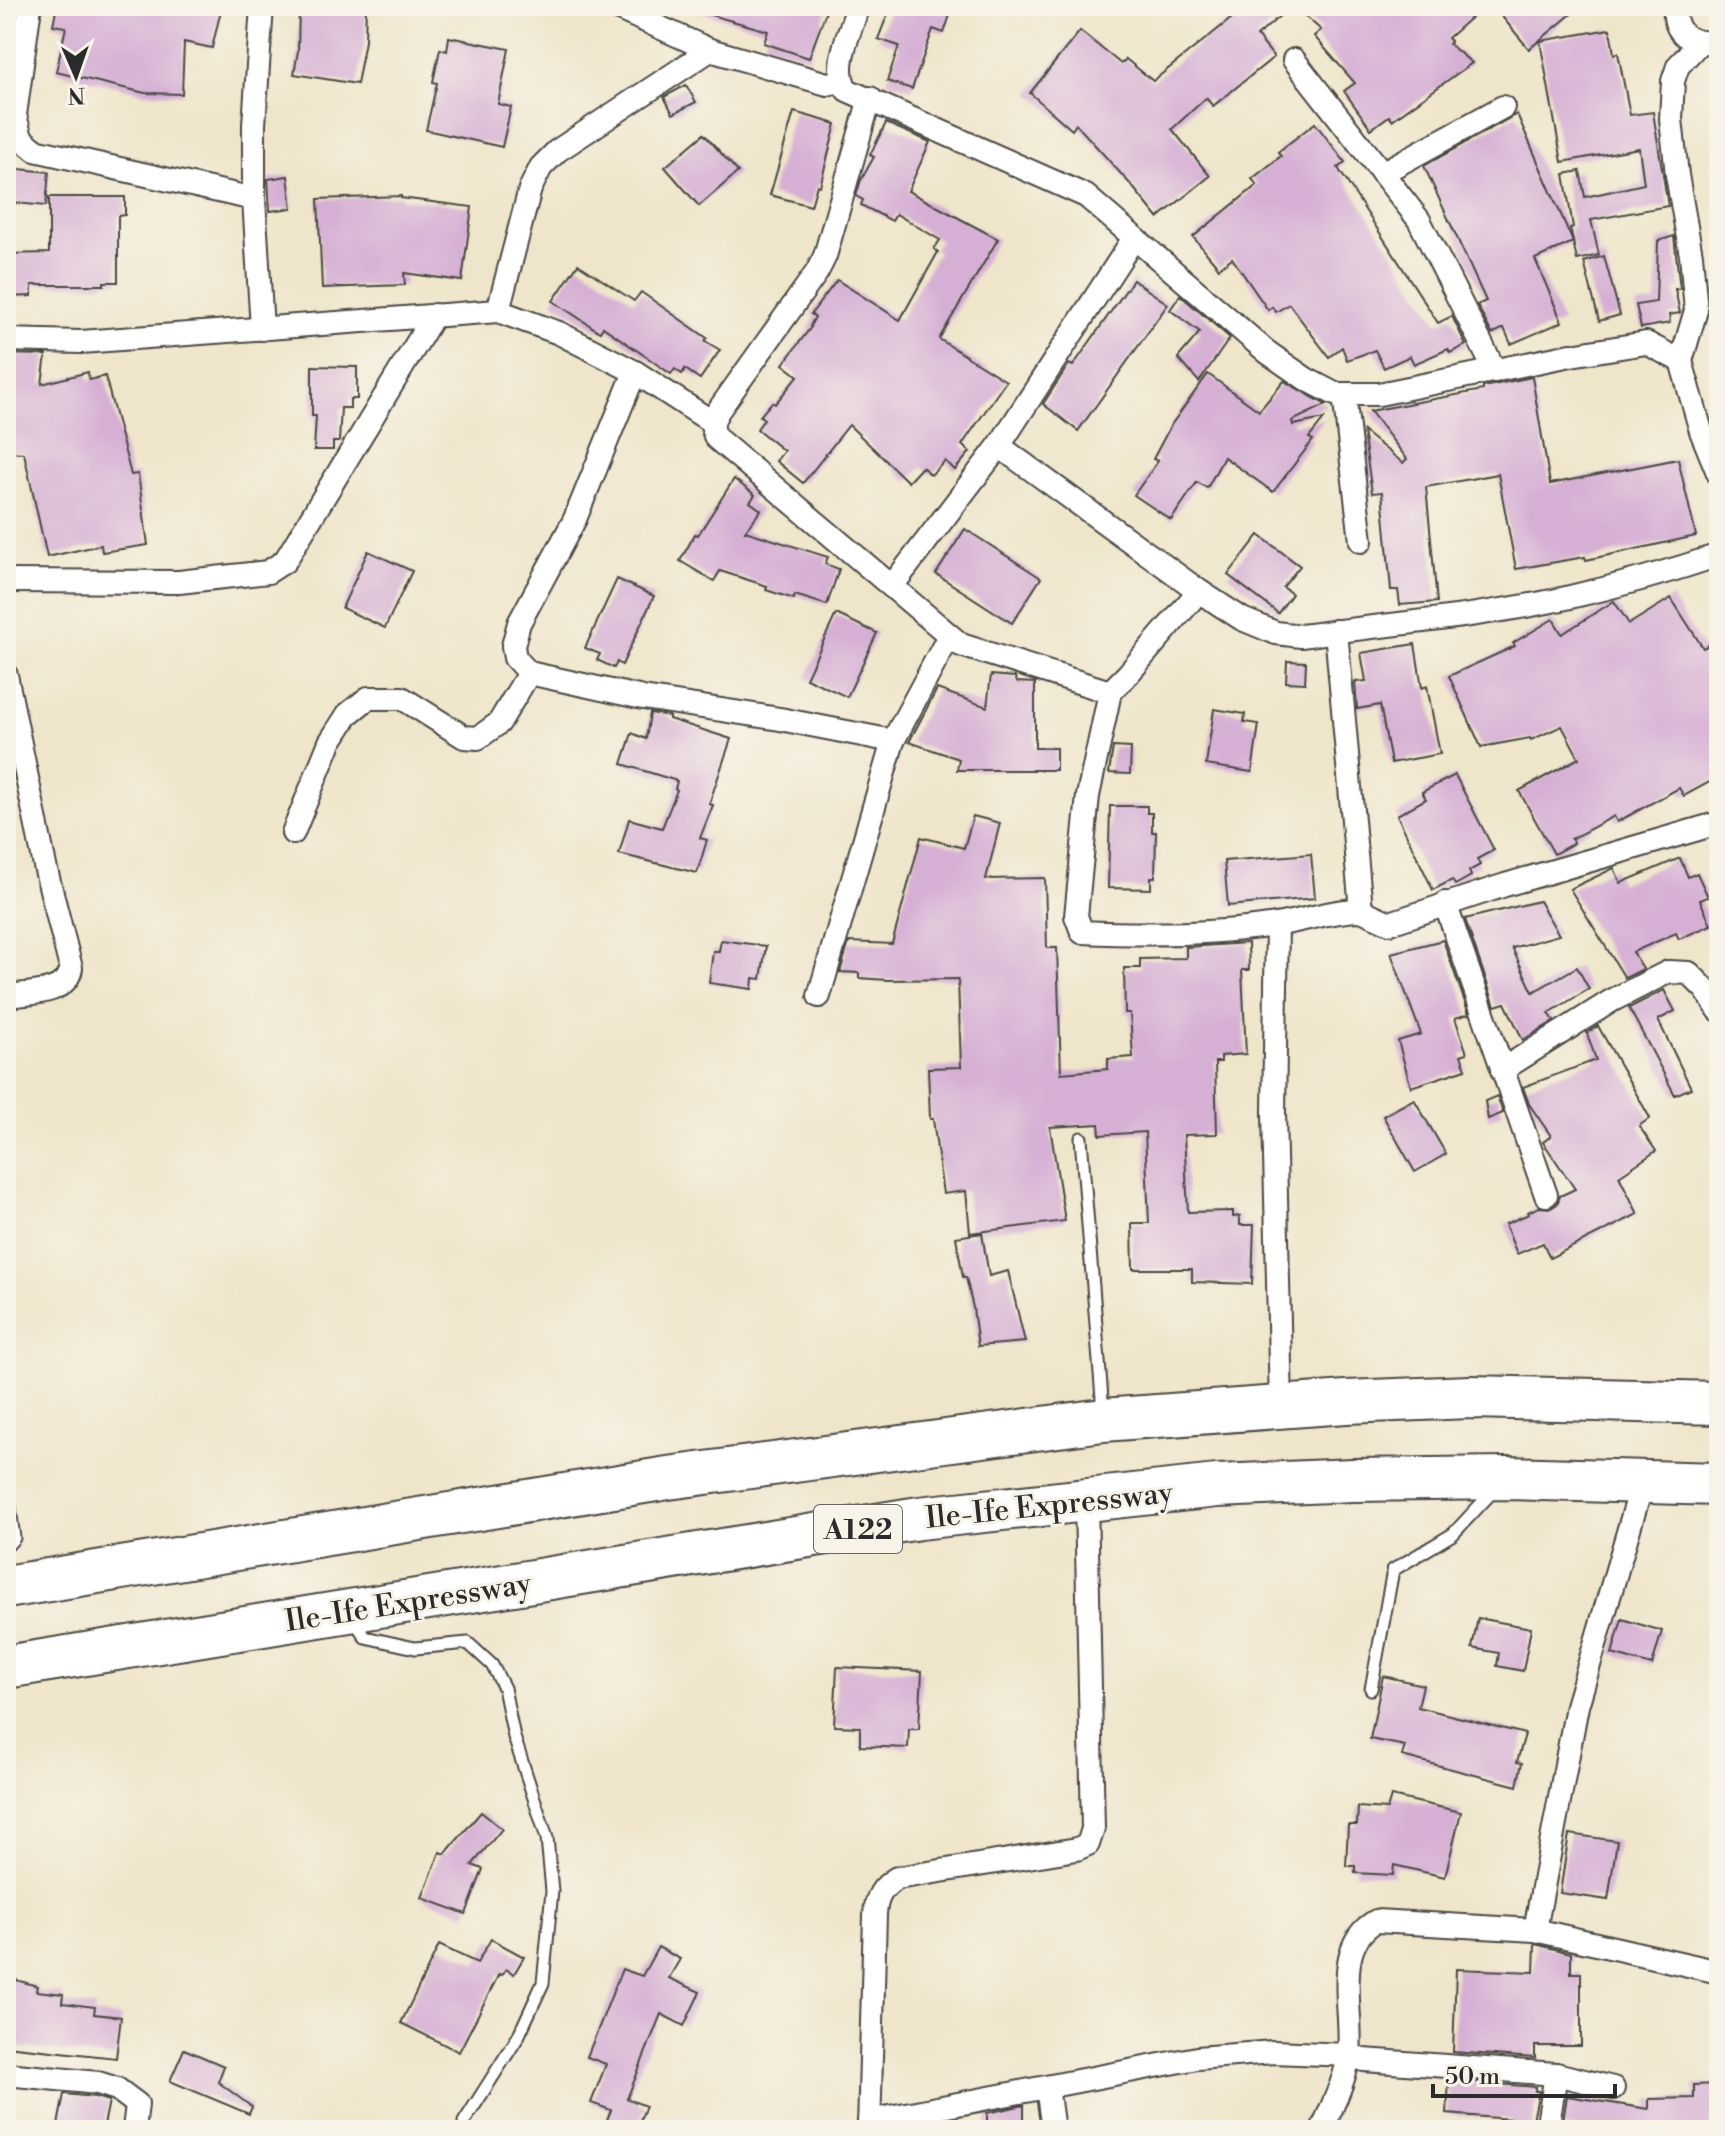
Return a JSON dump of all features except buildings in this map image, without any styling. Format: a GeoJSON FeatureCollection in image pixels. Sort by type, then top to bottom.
{"type":"FeatureCollection","features":[{"type":"Feature","properties":{"kind":"highway"},"geometry":{"type":"LineString","coordinates":[[6,1587],[668,1478],[1103,1420],[1470,1397],[1719,1403]]}},
{"type":"Feature","properties":{"kind":"highway","name":"Ile-Ife Expressway"},"geometry":{"type":"LineString","coordinates":[[6,1667],[919,1518],[1217,1486],[1506,1478],[1719,1484]]}},
{"type":"Feature","properties":{"kind":"street"},"geometry":{"type":"LineString","coordinates":[[30,6],[15,115],[21,138],[35,150],[254,199]]}},
{"type":"Feature","properties":{"kind":"street"},"geometry":{"type":"LineString","coordinates":[[262,6],[254,125],[254,199],[262,329]]}},
{"type":"Feature","properties":{"kind":"street"},"geometry":{"type":"LineString","coordinates":[[612,6],[710,50],[827,84],[841,81]]}},
{"type":"Feature","properties":{"kind":"street"},"geometry":{"type":"LineString","coordinates":[[858,6],[840,66],[841,81],[847,90],[1086,196],[1267,352],[1306,379],[1335,394],[1379,394],[1646,343],[1681,361]]}},
{"type":"Feature","properties":{"kind":"street"},"geometry":{"type":"LineString","coordinates":[[1675,6],[1674,17],[1683,34],[1709,42]]}},
{"type":"Feature","properties":{"kind":"street"},"geometry":{"type":"LineString","coordinates":[[1709,42],[1678,66],[1673,81],[1672,106],[1677,175],[1691,255],[1696,310],[1681,361],[1701,431],[1719,475]]}},
{"type":"Feature","properties":{"kind":"street"},"geometry":{"type":"LineString","coordinates":[[498,311],[530,189],[541,167],[557,151],[710,50]]}},
{"type":"Feature","properties":{"kind":"street"},"geometry":{"type":"LineString","coordinates":[[1294,60],[1419,220],[1495,371]]}},
{"type":"Feature","properties":{"kind":"street"},"geometry":{"type":"LineString","coordinates":[[712,422],[821,264],[870,98]]}},
{"type":"Feature","properties":{"kind":"street"},"geometry":{"type":"LineString","coordinates":[[1382,173],[1503,107]]}},
{"type":"Feature","properties":{"kind":"street"},"geometry":{"type":"LineString","coordinates":[[892,586],[999,446],[1134,238]]}},
{"type":"Feature","properties":{"kind":"street"},"geometry":{"type":"LineString","coordinates":[[6,340],[81,342],[498,311],[559,333],[635,372],[712,422],[716,438],[961,645],[1110,692]]}},
{"type":"Feature","properties":{"kind":"street"},"geometry":{"type":"LineString","coordinates":[[6,581],[179,582],[268,572],[285,561],[434,315]]}},
{"type":"Feature","properties":{"kind":"street"},"geometry":{"type":"LineString","coordinates":[[635,372],[575,519],[519,623],[513,646],[515,658],[529,673],[643,698],[780,719],[893,741]]}},
{"type":"Feature","properties":{"kind":"street"},"geometry":{"type":"LineString","coordinates":[[1344,394],[1361,541]]}},
{"type":"Feature","properties":{"kind":"street"},"geometry":{"type":"LineString","coordinates":[[999,446],[1199,591],[1258,628],[1276,633],[1301,636],[1485,612],[1565,598],[1675,570],[1719,555]]}},
{"type":"Feature","properties":{"kind":"street"},"geometry":{"type":"LineString","coordinates":[[1199,591],[1110,692],[1088,796],[1076,916],[1082,932],[1182,934],[1277,925],[1361,910],[1390,923],[1445,903],[1719,823]]}},
{"type":"Feature","properties":{"kind":"street"},"geometry":{"type":"LineString","coordinates":[[1336,631],[1361,910]]}},
{"type":"Feature","properties":{"kind":"street"},"geometry":{"type":"LineString","coordinates":[[819,996],[893,741],[949,636]]}},
{"type":"Feature","properties":{"kind":"street"},"geometry":{"type":"LineString","coordinates":[[293,833],[330,742],[348,714],[368,698],[402,698],[464,737],[478,738],[499,723],[529,673]]}},
{"type":"Feature","properties":{"kind":"street"},"geometry":{"type":"LineString","coordinates":[[6,675],[45,866],[71,968],[64,984],[47,991],[6,996]]}},
{"type":"Feature","properties":{"kind":"street"},"geometry":{"type":"LineString","coordinates":[[1445,903],[1546,1195]]}},
{"type":"Feature","properties":{"kind":"street"},"geometry":{"type":"LineString","coordinates":[[1277,925],[1274,1113],[1281,1407]]}},
{"type":"Feature","properties":{"kind":"street"},"geometry":{"type":"LineString","coordinates":[[1502,1070],[1611,1001],[1668,972],[1689,973],[1719,1010]]}},
{"type":"Feature","properties":{"kind":"street"},"geometry":{"type":"LineString","coordinates":[[1535,1930],[1577,1706],[1643,1481]]}},
{"type":"Feature","properties":{"kind":"street"},"geometry":{"type":"LineString","coordinates":[[1086,1501],[1093,1829],[1088,1844],[1077,1849],[897,1878],[884,1886],[876,1903],[875,1915],[869,2125],[1197,2058],[1273,2052],[1349,2055],[1364,2060],[1556,2074],[1613,2088]]}},
{"type":"Feature","properties":{"kind":"street"},"geometry":{"type":"LineString","coordinates":[[1322,2130],[1349,2055],[1348,1962],[1361,1929],[1376,1921],[1535,1930],[1719,1972]]}},
{"type":"Feature","properties":{"kind":"street"},"geometry":{"type":"LineString","coordinates":[[6,2074],[98,2083],[117,2089],[137,2104],[134,2130]]}},
{"type":"Feature","properties":{"kind":"street"},"geometry":{"type":"LineString","coordinates":[[1547,2130],[1556,2074]]}},
{"type":"Feature","properties":{"kind":"street"},"geometry":{"type":"LineString","coordinates":[[1047,2087],[1053,2130]]}},
{"type":"Feature","properties":{"kind":"lane"},"geometry":{"type":"LineString","coordinates":[[1081,1138],[1103,1420]]}},
{"type":"Feature","properties":{"kind":"lane"},"geometry":{"type":"LineString","coordinates":[[6,1478],[14,1538],[6,1547]]}},
{"type":"Feature","properties":{"kind":"lane"},"geometry":{"type":"LineString","coordinates":[[1371,1689],[1393,1570],[1453,1534],[1506,1478]]}},
{"type":"Feature","properties":{"kind":"lane"},"geometry":{"type":"LineString","coordinates":[[350,1611],[365,1637],[415,1648],[468,1643],[492,1665],[504,1688],[514,1737],[547,1838],[552,1891],[543,1983],[518,2037],[464,2122]]}}]}
